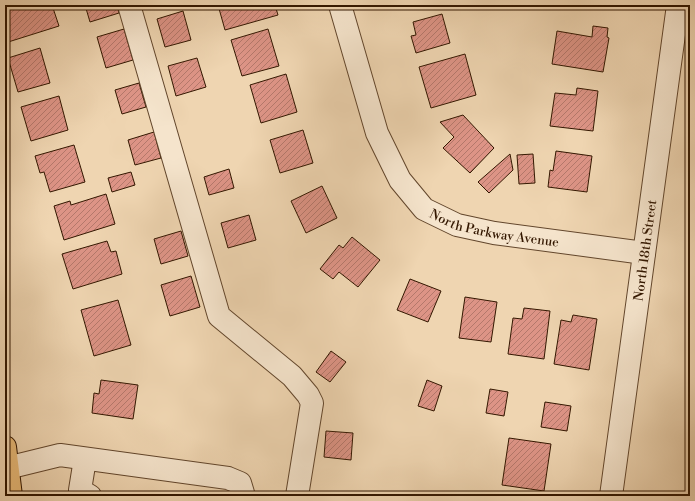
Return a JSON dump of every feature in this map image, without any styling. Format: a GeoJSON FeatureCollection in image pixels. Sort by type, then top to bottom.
{"type":"FeatureCollection","features":[{"type":"Feature","properties":{"kind":"main road"},"geometry":{"type":"LineString","coordinates":[[6,458],[11,496]]}},
{"type":"Feature","properties":{"kind":"street"},"geometry":{"type":"LineString","coordinates":[[129,5],[219,316],[292,376],[308,395],[312,403],[297,496]]}},
{"type":"Feature","properties":{"kind":"street","name":"North Parkway Avenue"},"geometry":{"type":"LineString","coordinates":[[340,5],[377,134],[400,180],[424,209],[457,225],[494,233],[644,253]]}},
{"type":"Feature","properties":{"kind":"street","name":"North 18th Street"},"geometry":{"type":"LineString","coordinates":[[611,496],[678,5]]}},
{"type":"Feature","properties":{"kind":"street"},"geometry":{"type":"LineString","coordinates":[[6,458],[60,455],[228,478],[240,483],[243,496]]}},
{"type":"Feature","properties":{"kind":"street"},"geometry":{"type":"LineString","coordinates":[[85,459],[80,490],[90,496]]}},
{"type":"Feature","properties":{"kind":"building"},"geometry":{"type":"Polygon","coordinates":[[[18,5],[52,5],[59,26],[5,43],[5,9],[18,5]]]}},
{"type":"Feature","properties":{"kind":"building"},"geometry":{"type":"Polygon","coordinates":[[[85,5],[117,5],[119,13],[90,22],[85,5]]]}},
{"type":"Feature","properties":{"kind":"building"},"geometry":{"type":"Polygon","coordinates":[[[218,5],[275,5],[278,15],[225,30],[218,5]]]}},
{"type":"Feature","properties":{"kind":"building"},"geometry":{"type":"Polygon","coordinates":[[[453,5],[466,5],[454,8],[453,5]]]}},
{"type":"Feature","properties":{"kind":"building"},"geometry":{"type":"Polygon","coordinates":[[[572,5],[611,5],[610,9],[572,5]]]}},
{"type":"Feature","properties":{"kind":"building"},"geometry":{"type":"Polygon","coordinates":[[[183,11],[191,40],[165,47],[157,19],[183,11]]]}},
{"type":"Feature","properties":{"kind":"building"},"geometry":{"type":"Polygon","coordinates":[[[442,14],[450,43],[416,53],[411,36],[416,35],[413,22],[442,14]]]}},
{"type":"Feature","properties":{"kind":"building"},"geometry":{"type":"Polygon","coordinates":[[[593,26],[608,28],[607,37],[609,38],[603,72],[552,64],[557,31],[592,37],[593,26]]]}},
{"type":"Feature","properties":{"kind":"building"},"geometry":{"type":"Polygon","coordinates":[[[124,29],[133,60],[106,68],[97,37],[124,29]]]}},
{"type":"Feature","properties":{"kind":"building"},"geometry":{"type":"Polygon","coordinates":[[[268,29],[279,66],[242,76],[231,40],[268,29]]]}},
{"type":"Feature","properties":{"kind":"building"},"geometry":{"type":"Polygon","coordinates":[[[40,48],[50,83],[18,92],[8,58],[40,48]]]}},
{"type":"Feature","properties":{"kind":"building"},"geometry":{"type":"Polygon","coordinates":[[[465,54],[476,95],[431,108],[419,67],[465,54]]]}},
{"type":"Feature","properties":{"kind":"building"},"geometry":{"type":"Polygon","coordinates":[[[197,58],[206,87],[176,96],[168,66],[197,58]]]}},
{"type":"Feature","properties":{"kind":"building"},"geometry":{"type":"Polygon","coordinates":[[[286,74],[297,112],[261,123],[250,85],[286,74]]]}},
{"type":"Feature","properties":{"kind":"building"},"geometry":{"type":"Polygon","coordinates":[[[139,83],[146,107],[122,114],[115,90],[139,83]]]}},
{"type":"Feature","properties":{"kind":"building"},"geometry":{"type":"Polygon","coordinates":[[[577,88],[598,91],[593,131],[550,126],[555,93],[576,95],[577,88]]]}},
{"type":"Feature","properties":{"kind":"building"},"geometry":{"type":"Polygon","coordinates":[[[59,96],[68,130],[31,141],[21,107],[59,96]]]}},
{"type":"Feature","properties":{"kind":"building"},"geometry":{"type":"Polygon","coordinates":[[[463,115],[494,148],[470,173],[443,148],[454,137],[440,122],[463,115]]]}},
{"type":"Feature","properties":{"kind":"building"},"geometry":{"type":"Polygon","coordinates":[[[303,130],[313,163],[280,173],[270,140],[303,130]]]}},
{"type":"Feature","properties":{"kind":"building"},"geometry":{"type":"Polygon","coordinates":[[[154,132],[161,158],[135,165],[128,140],[154,132]]]}},
{"type":"Feature","properties":{"kind":"building"},"geometry":{"type":"Polygon","coordinates":[[[74,145],[85,182],[50,192],[44,172],[40,173],[35,156],[74,145]]]}},
{"type":"Feature","properties":{"kind":"building"},"geometry":{"type":"Polygon","coordinates":[[[556,151],[592,156],[587,192],[548,187],[550,170],[553,171],[556,151]]]}},
{"type":"Feature","properties":{"kind":"building"},"geometry":{"type":"Polygon","coordinates":[[[510,154],[513,170],[489,193],[478,182],[510,154]]]}},
{"type":"Feature","properties":{"kind":"building"},"geometry":{"type":"Polygon","coordinates":[[[533,154],[535,183],[519,184],[517,155],[533,154]]]}},
{"type":"Feature","properties":{"kind":"building"},"geometry":{"type":"Polygon","coordinates":[[[229,169],[234,188],[209,195],[204,177],[229,169]]]}},
{"type":"Feature","properties":{"kind":"building"},"geometry":{"type":"Polygon","coordinates":[[[131,172],[135,185],[112,192],[108,178],[131,172]]]}},
{"type":"Feature","properties":{"kind":"building"},"geometry":{"type":"Polygon","coordinates":[[[322,186],[337,218],[306,233],[291,201],[322,186]]]}},
{"type":"Feature","properties":{"kind":"building"},"geometry":{"type":"Polygon","coordinates":[[[106,194],[115,224],[64,240],[54,206],[70,201],[71,205],[106,194]]]}},
{"type":"Feature","properties":{"kind":"building"},"geometry":{"type":"Polygon","coordinates":[[[249,215],[256,240],[228,248],[221,223],[249,215]]]}},
{"type":"Feature","properties":{"kind":"building"},"geometry":{"type":"Polygon","coordinates":[[[181,231],[188,256],[161,264],[154,239],[181,231]]]}},
{"type":"Feature","properties":{"kind":"building"},"geometry":{"type":"Polygon","coordinates":[[[352,237],[380,260],[358,287],[339,272],[333,279],[320,269],[339,245],[343,248],[352,237]]]}},
{"type":"Feature","properties":{"kind":"building"},"geometry":{"type":"Polygon","coordinates":[[[107,241],[111,252],[116,251],[122,274],[73,289],[62,254],[107,241]]]}},
{"type":"Feature","properties":{"kind":"building"},"geometry":{"type":"Polygon","coordinates":[[[191,276],[200,307],[170,316],[161,285],[191,276]]]}},
{"type":"Feature","properties":{"kind":"building"},"geometry":{"type":"Polygon","coordinates":[[[410,279],[441,291],[428,322],[397,310],[410,279]]]}},
{"type":"Feature","properties":{"kind":"building"},"geometry":{"type":"Polygon","coordinates":[[[465,297],[497,302],[491,342],[459,338],[465,297]]]}},
{"type":"Feature","properties":{"kind":"building"},"geometry":{"type":"Polygon","coordinates":[[[118,300],[131,345],[94,356],[81,310],[118,300]]]}},
{"type":"Feature","properties":{"kind":"building"},"geometry":{"type":"Polygon","coordinates":[[[524,308],[550,311],[544,359],[508,354],[513,318],[522,319],[524,308]]]}},
{"type":"Feature","properties":{"kind":"building"},"geometry":{"type":"Polygon","coordinates":[[[573,315],[597,319],[589,370],[554,364],[561,320],[571,322],[573,315]]]}},
{"type":"Feature","properties":{"kind":"building"},"geometry":{"type":"Polygon","coordinates":[[[331,351],[346,362],[330,382],[316,372],[331,351]]]}},
{"type":"Feature","properties":{"kind":"building"},"geometry":{"type":"Polygon","coordinates":[[[101,380],[138,385],[133,419],[92,413],[94,393],[99,394],[101,380]]]}},
{"type":"Feature","properties":{"kind":"building"},"geometry":{"type":"Polygon","coordinates":[[[427,380],[442,386],[434,411],[418,406],[427,380]]]}},
{"type":"Feature","properties":{"kind":"building"},"geometry":{"type":"Polygon","coordinates":[[[490,389],[508,392],[504,416],[486,413],[490,389]]]}},
{"type":"Feature","properties":{"kind":"building"},"geometry":{"type":"Polygon","coordinates":[[[545,402],[571,406],[567,431],[541,427],[545,402]]]}},
{"type":"Feature","properties":{"kind":"building"},"geometry":{"type":"Polygon","coordinates":[[[326,431],[353,433],[351,460],[324,457],[326,431]]]}},
{"type":"Feature","properties":{"kind":"building"},"geometry":{"type":"Polygon","coordinates":[[[509,438],[551,444],[544,491],[502,485],[509,438]]]}}]}
